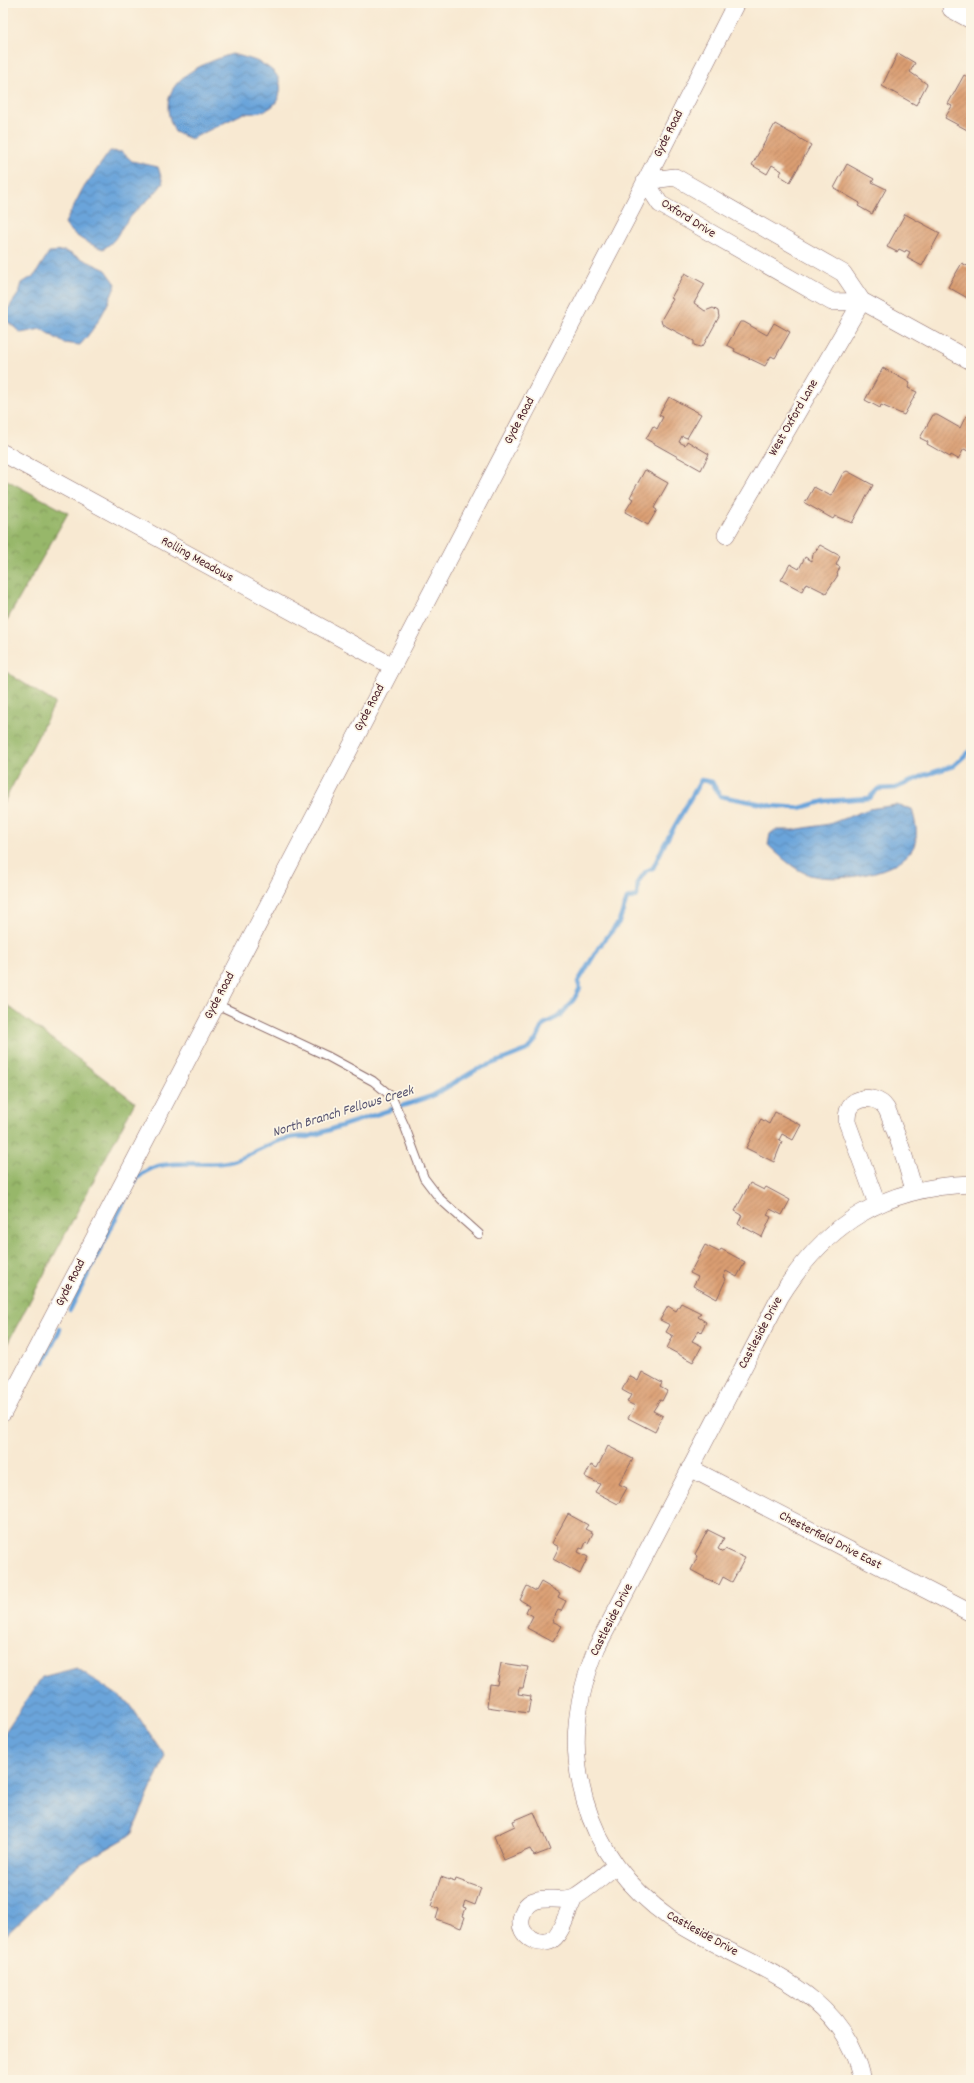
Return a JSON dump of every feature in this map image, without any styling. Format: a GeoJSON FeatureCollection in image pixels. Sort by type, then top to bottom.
{"type":"FeatureCollection","features":[{"type":"Feature","properties":{"kind":"street","name":"Gyde Road"},"geometry":{"type":"LineString","coordinates":[[3,1413],[645,181],[736,3]]}},
{"type":"Feature","properties":{"kind":"street"},"geometry":{"type":"LineString","coordinates":[[952,9],[971,20]]}},
{"type":"Feature","properties":{"kind":"street","name":"Oxford Drive"},"geometry":{"type":"LineString","coordinates":[[862,301],[832,302],[660,204],[645,181],[675,177],[844,273],[862,301],[971,361]]}},
{"type":"Feature","properties":{"kind":"street","name":"West Oxford Lane"},"geometry":{"type":"LineString","coordinates":[[726,535],[862,301]]}},
{"type":"Feature","properties":{"kind":"street","name":"Rolling Meadows"},"geometry":{"type":"LineString","coordinates":[[3,453],[392,666]]}},
{"type":"Feature","properties":{"kind":"street"},"geometry":{"type":"LineString","coordinates":[[878,1204],[846,1122],[847,1112],[852,1103],[859,1099],[869,1098],[879,1102],[886,1108],[900,1142],[914,1190]]}},
{"type":"Feature","properties":{"kind":"street","name":"Castleside Drive"},"geometry":{"type":"LineString","coordinates":[[862,2080],[860,2069],[847,2041],[828,2014],[806,1993],[776,1974],[672,1919],[642,1895],[615,1866],[597,1834],[582,1791],[576,1748],[579,1701],[585,1677],[597,1647],[780,1296],[794,1275],[810,1255],[833,1233],[853,1218],[878,1204],[914,1190],[943,1185],[971,1184]]}},
{"type":"Feature","properties":{"kind":"street","name":"Chesterfield Drive East"},"geometry":{"type":"LineString","coordinates":[[690,1468],[971,1613]]}},
{"type":"Feature","properties":{"kind":"street"},"geometry":{"type":"LineString","coordinates":[[575,1897],[615,1866]]}},
{"type":"Feature","properties":{"kind":"lane"},"geometry":{"type":"LineString","coordinates":[[216,1004],[327,1056],[373,1081],[391,1096],[424,1178],[440,1199],[479,1234]]}},
{"type":"Feature","properties":{"kind":"green space"},"geometry":{"type":"Polygon","coordinates":[[[3,478],[68,513],[3,627],[3,478]]]}},
{"type":"Feature","properties":{"kind":"green space"},"geometry":{"type":"Polygon","coordinates":[[[3,670],[55,703],[3,804],[3,670]]]}},
{"type":"Feature","properties":{"kind":"green space"},"geometry":{"type":"Polygon","coordinates":[[[3,1002],[135,1102],[3,1352],[3,1002]]]}},
{"type":"Feature","properties":{"kind":"water"},"geometry":{"type":"Polygon","coordinates":[[[232,54],[260,63],[274,72],[280,82],[279,98],[272,106],[265,110],[256,113],[244,113],[191,139],[175,132],[169,116],[168,102],[172,90],[180,80],[191,72],[232,54]]]}},
{"type":"Feature","properties":{"kind":"water"},"geometry":{"type":"Polygon","coordinates":[[[110,151],[122,152],[132,161],[158,167],[163,183],[155,193],[131,216],[112,242],[103,249],[81,239],[72,232],[65,223],[82,190],[110,151]]]}},
{"type":"Feature","properties":{"kind":"water"},"geometry":{"type":"Polygon","coordinates":[[[65,251],[106,270],[116,284],[101,316],[92,331],[80,345],[64,343],[41,329],[21,333],[7,321],[5,313],[19,293],[22,283],[35,275],[49,252],[65,251]]]}},
{"type":"Feature","properties":{"kind":"water"},"geometry":{"type":"Polygon","coordinates":[[[895,805],[912,809],[916,828],[916,837],[914,846],[907,856],[882,870],[851,877],[836,878],[810,875],[793,866],[768,845],[770,834],[775,830],[793,830],[829,824],[869,809],[895,805]]]}},
{"type":"Feature","properties":{"kind":"water"},"geometry":{"type":"Polygon","coordinates":[[[77,1668],[129,1703],[165,1756],[131,1835],[77,1866],[3,1938],[3,1735],[42,1677],[77,1668]]]}},
{"type":"Feature","properties":{"kind":"building"},"geometry":{"type":"Polygon","coordinates":[[[898,53],[915,63],[910,72],[927,84],[916,105],[882,86],[898,53]]]}},
{"type":"Feature","properties":{"kind":"building"},"geometry":{"type":"Polygon","coordinates":[[[964,75],[971,79],[971,132],[945,118],[952,106],[948,104],[964,75]]]}},
{"type":"Feature","properties":{"kind":"building"},"geometry":{"type":"Polygon","coordinates":[[[775,124],[811,145],[790,182],[779,175],[782,171],[772,165],[767,174],[752,165],[775,124]]]}},
{"type":"Feature","properties":{"kind":"building"},"geometry":{"type":"Polygon","coordinates":[[[847,164],[874,179],[872,182],[886,189],[872,214],[858,206],[860,203],[834,188],[847,164]]]}},
{"type":"Feature","properties":{"kind":"building"},"geometry":{"type":"Polygon","coordinates":[[[905,214],[940,233],[922,266],[907,258],[910,252],[906,250],[905,252],[899,249],[897,252],[887,247],[905,214]]]}},
{"type":"Feature","properties":{"kind":"building"},"geometry":{"type":"Polygon","coordinates":[[[962,263],[971,268],[971,300],[948,287],[962,263]]]}},
{"type":"Feature","properties":{"kind":"building"},"geometry":{"type":"Polygon","coordinates":[[[685,273],[705,284],[694,303],[705,311],[713,308],[718,311],[719,317],[703,346],[700,347],[694,345],[694,341],[662,324],[661,320],[685,273]]]}},
{"type":"Feature","properties":{"kind":"building"},"geometry":{"type":"Polygon","coordinates":[[[740,322],[744,322],[767,335],[774,323],[790,332],[775,358],[771,356],[765,366],[734,351],[735,349],[727,345],[740,322]]]}},
{"type":"Feature","properties":{"kind":"building"},"geometry":{"type":"Polygon","coordinates":[[[883,368],[910,383],[908,388],[917,392],[904,415],[881,405],[880,408],[865,400],[883,368]]]}},
{"type":"Feature","properties":{"kind":"building"},"geometry":{"type":"Polygon","coordinates":[[[669,397],[701,414],[687,438],[682,436],[679,442],[685,445],[687,441],[709,454],[701,470],[646,439],[653,426],[657,429],[663,417],[659,415],[669,397]]]}},
{"type":"Feature","properties":{"kind":"building"},"geometry":{"type":"Polygon","coordinates":[[[933,415],[937,415],[960,428],[966,416],[971,419],[971,446],[968,451],[964,449],[958,459],[951,455],[950,457],[927,444],[928,442],[920,438],[933,415]]]}},
{"type":"Feature","properties":{"kind":"building"},"geometry":{"type":"Polygon","coordinates":[[[645,470],[668,483],[654,508],[657,510],[648,525],[625,512],[633,499],[630,497],[645,470]]]}},
{"type":"Feature","properties":{"kind":"building"},"geometry":{"type":"Polygon","coordinates":[[[847,471],[873,485],[852,523],[835,516],[833,519],[805,503],[814,487],[831,496],[843,473],[847,471]]]}},
{"type":"Feature","properties":{"kind":"building"},"geometry":{"type":"Polygon","coordinates":[[[820,545],[840,556],[836,565],[840,567],[837,574],[838,575],[826,593],[806,583],[802,591],[781,580],[790,564],[799,569],[805,557],[812,561],[813,554],[820,545]]]}},
{"type":"Feature","properties":{"kind":"building"},"geometry":{"type":"Polygon","coordinates":[[[775,1112],[801,1125],[793,1140],[782,1134],[779,1140],[782,1142],[774,1162],[746,1148],[761,1119],[769,1124],[775,1112]]]}},
{"type":"Feature","properties":{"kind":"building"},"geometry":{"type":"Polygon","coordinates":[[[750,1183],[764,1190],[766,1187],[790,1200],[782,1215],[770,1209],[767,1215],[771,1217],[762,1237],[738,1224],[742,1215],[735,1211],[750,1183]]]}},
{"type":"Feature","properties":{"kind":"building"},"geometry":{"type":"Polygon","coordinates":[[[705,1245],[719,1252],[721,1249],[745,1262],[737,1277],[726,1271],[723,1277],[726,1279],[717,1299],[693,1286],[698,1277],[690,1273],[705,1245]]]}},
{"type":"Feature","properties":{"kind":"building"},"geometry":{"type":"Polygon","coordinates":[[[681,1303],[701,1313],[698,1317],[706,1322],[701,1332],[699,1330],[692,1341],[702,1346],[693,1362],[667,1348],[673,1336],[666,1332],[670,1325],[660,1320],[668,1306],[676,1311],[681,1303]]]}},
{"type":"Feature","properties":{"kind":"building"},"geometry":{"type":"Polygon","coordinates":[[[642,1372],[662,1383],[660,1387],[667,1391],[662,1401],[660,1400],[653,1411],[663,1416],[655,1432],[628,1418],[635,1406],[627,1402],[631,1395],[622,1390],[629,1376],[638,1381],[642,1372]]]}},
{"type":"Feature","properties":{"kind":"building"},"geometry":{"type":"Polygon","coordinates":[[[608,1446],[633,1459],[619,1484],[627,1488],[618,1504],[595,1492],[600,1484],[585,1477],[591,1465],[597,1468],[608,1446]]]}},
{"type":"Feature","properties":{"kind":"building"},"geometry":{"type":"Polygon","coordinates":[[[568,1514],[588,1525],[585,1529],[593,1533],[588,1543],[586,1542],[583,1549],[580,1548],[578,1552],[588,1557],[580,1574],[553,1559],[559,1547],[552,1543],[568,1514]]]}},
{"type":"Feature","properties":{"kind":"building"},"geometry":{"type":"Polygon","coordinates":[[[708,1530],[724,1538],[718,1549],[723,1552],[725,1549],[745,1558],[732,1582],[723,1577],[719,1585],[691,1570],[698,1556],[695,1554],[708,1530]]]}},
{"type":"Feature","properties":{"kind":"building"},"geometry":{"type":"Polygon","coordinates":[[[541,1582],[560,1593],[558,1597],[566,1601],[561,1611],[558,1610],[552,1621],[562,1626],[553,1642],[527,1628],[533,1616],[526,1612],[529,1605],[520,1600],[527,1586],[536,1591],[541,1582]]]}},
{"type":"Feature","properties":{"kind":"building"},"geometry":{"type":"Polygon","coordinates":[[[501,1663],[528,1667],[523,1688],[519,1688],[518,1694],[531,1696],[528,1713],[487,1707],[490,1684],[497,1685],[501,1663]]]}},
{"type":"Feature","properties":{"kind":"building"},"geometry":{"type":"Polygon","coordinates":[[[534,1812],[550,1850],[534,1856],[530,1849],[504,1860],[494,1836],[515,1826],[513,1821],[534,1812]]]}},
{"type":"Feature","properties":{"kind":"building"},"geometry":{"type":"Polygon","coordinates":[[[441,1877],[455,1882],[456,1879],[481,1888],[475,1905],[465,1901],[463,1907],[466,1908],[463,1916],[465,1917],[461,1928],[436,1919],[439,1909],[431,1906],[441,1877]]]}},
{"type":"Feature","properties":{"kind":"waterway","name":"North Branch Fellows Creek"},"geometry":{"type":"LineString","coordinates":[[70,1310],[133,1184],[142,1174],[153,1167],[166,1164],[209,1164],[236,1160],[271,1144],[289,1138],[308,1137],[432,1096],[476,1070],[527,1050],[536,1040],[544,1024],[560,1016],[574,999],[580,988],[578,982],[599,947],[619,922],[627,899],[637,896],[638,882],[646,871],[653,868],[665,843],[701,780],[712,782],[720,796],[773,806],[800,808],[825,801],[869,798],[878,789],[896,788],[925,775],[953,766],[971,750]]}},
{"type":"Feature","properties":{"kind":"waterway","name":"North Branch Fellows Creek"},"geometry":{"type":"LineString","coordinates":[[44,1362],[60,1329]]}},
{"type":"Feature","properties":{"kind":"waterway","name":"North Branch Fellows Creek"},"geometry":{"type":"LineString","coordinates":[[3,1367],[7,1368]]}}]}
